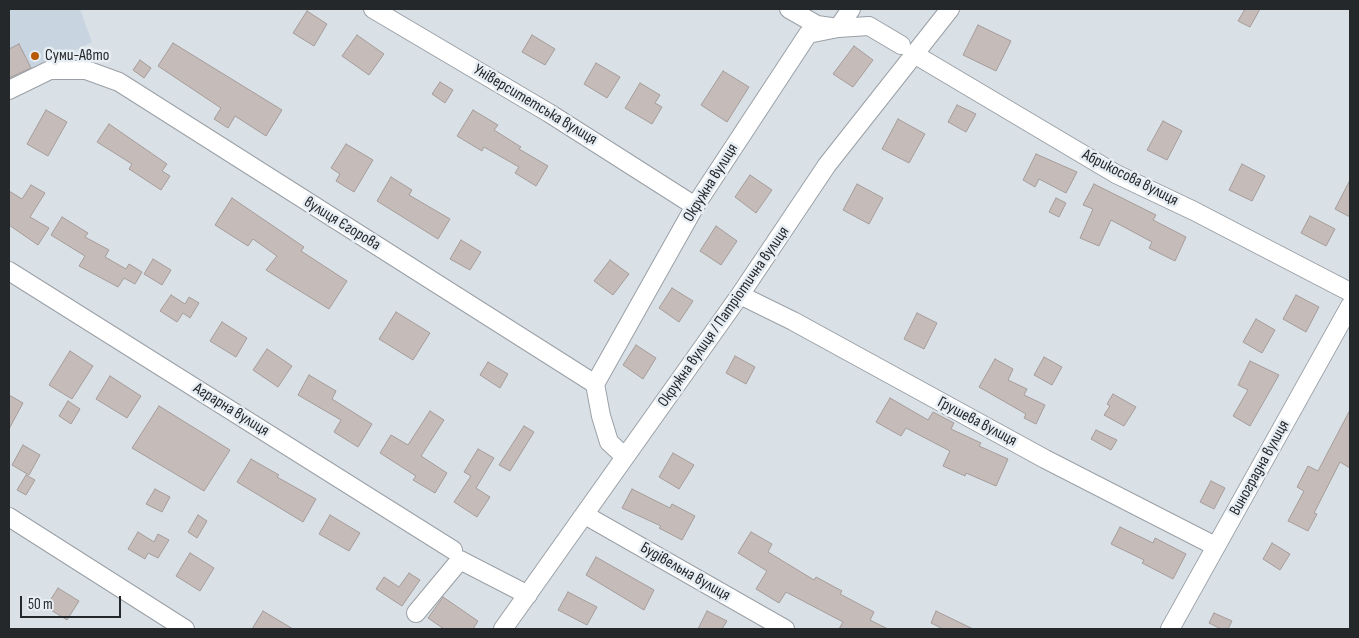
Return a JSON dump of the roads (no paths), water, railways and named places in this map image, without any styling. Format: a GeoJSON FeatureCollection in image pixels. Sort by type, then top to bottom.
{"type":"FeatureCollection","features":[{"type":"Feature","properties":{"kind":"street","name":"Університетська вулиця"},"geometry":{"type":"LineString","coordinates":[[373,9],[549,113],[695,206]]}},
{"type":"Feature","properties":{"kind":"street"},"geometry":{"type":"LineString","coordinates":[[789,9],[817,25],[838,28],[851,9]]}},
{"type":"Feature","properties":{"kind":"street","name":"Окружна вулиця / Патріотична вулиця"},"geometry":{"type":"LineString","coordinates":[[503,629],[740,296],[827,165],[908,49],[950,9]]}},
{"type":"Feature","properties":{"kind":"street","name":"Абрикосова вулиця"},"geometry":{"type":"LineString","coordinates":[[838,28],[869,26],[1116,174],[1194,211],[1350,292]]}},
{"type":"Feature","properties":{"kind":"street","name":"Окружна вулиця"},"geometry":{"type":"LineString","coordinates":[[595,384],[695,206],[808,34],[838,28]]}},
{"type":"Feature","properties":{"kind":"street","name":"вулиця Єгорова"},"geometry":{"type":"LineString","coordinates":[[9,90],[50,70],[86,70],[119,82],[595,384]]}},
{"type":"Feature","properties":{"kind":"street","name":"Аграрна вулиця"},"geometry":{"type":"LineString","coordinates":[[9,270],[453,550]]}},
{"type":"Feature","properties":{"kind":"street","name":"Грушева вулиця"},"geometry":{"type":"LineString","coordinates":[[740,296],[793,321],[1045,459],[1215,546]]}},
{"type":"Feature","properties":{"kind":"street","name":"Виноградна вулиця"},"geometry":{"type":"LineString","coordinates":[[1170,629],[1350,306]]}},
{"type":"Feature","properties":{"kind":"street"},"geometry":{"type":"LineString","coordinates":[[595,384],[600,416],[609,442],[625,457]]}},
{"type":"Feature","properties":{"kind":"street","name":"Будівельна вулиця"},"geometry":{"type":"LineString","coordinates":[[585,515],[784,629]]}},
{"type":"Feature","properties":{"kind":"street"},"geometry":{"type":"LineString","coordinates":[[9,517],[185,629]]}},
{"type":"Feature","properties":{"kind":"street"},"geometry":{"type":"LineString","coordinates":[[416,613],[460,560],[528,595]]}},
{"type":"Feature","properties":{"kind":"place","name":"Суми-Авто"},"geometry":{"type":"Point","coordinates":[35,56]}}]}
